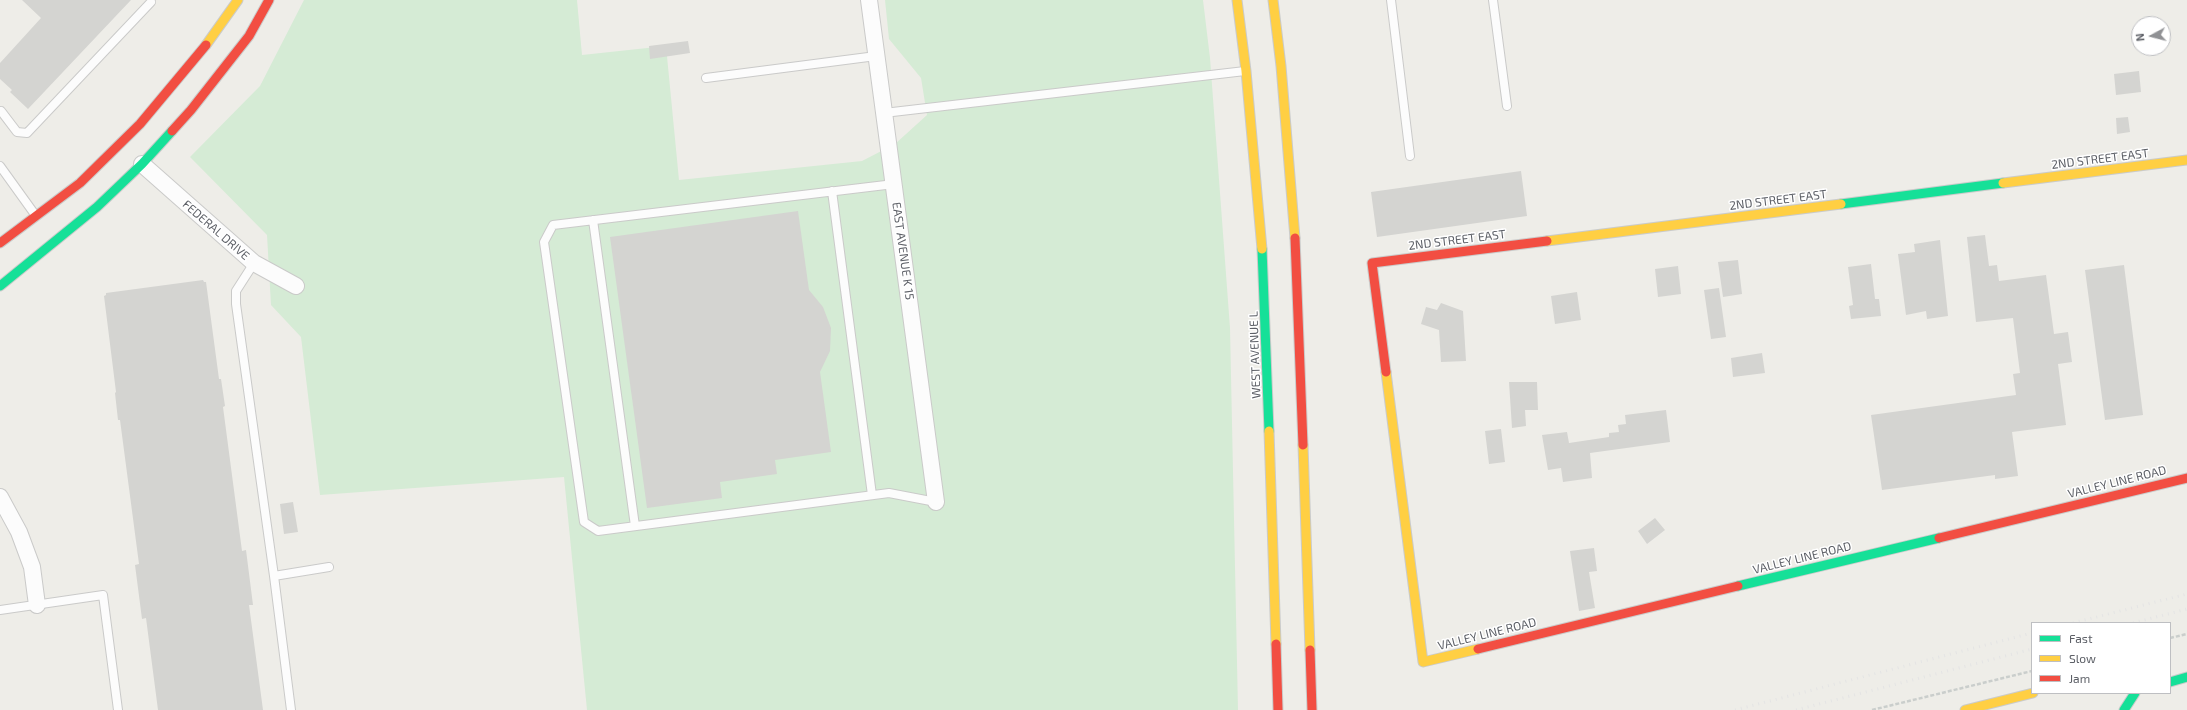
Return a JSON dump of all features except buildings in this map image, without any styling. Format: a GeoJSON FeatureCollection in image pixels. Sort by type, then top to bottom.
{"type":"FeatureCollection","features":[{"type":"Feature","properties":{"kind":"main road"},"geometry":{"type":"LineString","coordinates":[[0,243],[80,183],[140,124],[197,58],[238,0]]}},
{"type":"Feature","properties":{"kind":"main road"},"geometry":{"type":"LineString","coordinates":[[0,286],[85,217],[142,164],[191,110],[244,42],[269,0]]}},
{"type":"Feature","properties":{"kind":"main road","name":"WEST AVENUE L"},"geometry":{"type":"LineString","coordinates":[[1237,0],[1246,71],[1264,271],[1278,710]]}},
{"type":"Feature","properties":{"kind":"main road"},"geometry":{"type":"LineString","coordinates":[[1273,0],[1281,66],[1297,267],[1312,710]]}},
{"type":"Feature","properties":{"kind":"main road","name":"2ND STREET EAST"},"geometry":{"type":"LineString","coordinates":[[1423,662],[1372,263],[2187,160]]}},
{"type":"Feature","properties":{"kind":"main road","name":"VALLEY LINE ROAD"},"geometry":{"type":"LineString","coordinates":[[1423,662],[2187,478]]}},
{"type":"Feature","properties":{"kind":"main road"},"geometry":{"type":"LineString","coordinates":[[2171,682],[2187,677]]}},
{"type":"Feature","properties":{"kind":"main road"},"geometry":{"type":"LineString","coordinates":[[1965,710],[2031,694]]}},
{"type":"Feature","properties":{"kind":"main road"},"geometry":{"type":"LineString","coordinates":[[2124,710],[2135,694]]}},
{"type":"Feature","properties":{"kind":"street","name":"EAST AVENUE K 15"},"geometry":{"type":"LineString","coordinates":[[869,0],[936,502]]}},
{"type":"Feature","properties":{"kind":"street","name":"FEDERAL DRIVE"},"geometry":{"type":"LineString","coordinates":[[142,164],[254,263],[296,286]]}},
{"type":"Feature","properties":{"kind":"street"},"geometry":{"type":"LineString","coordinates":[[0,496],[19,532],[32,567],[37,605]]}},
{"type":"Feature","properties":{"kind":"lane"},"geometry":{"type":"LineString","coordinates":[[1391,0],[1410,156]]}},
{"type":"Feature","properties":{"kind":"lane"},"geometry":{"type":"LineString","coordinates":[[1493,0],[1507,106]]}},
{"type":"Feature","properties":{"kind":"lane"},"geometry":{"type":"LineString","coordinates":[[0,111],[17,132],[27,133],[151,2]]}},
{"type":"Feature","properties":{"kind":"lane"},"geometry":{"type":"LineString","coordinates":[[706,78],[876,56]]}},
{"type":"Feature","properties":{"kind":"lane"},"geometry":{"type":"LineString","coordinates":[[884,113],[1246,71]]}},
{"type":"Feature","properties":{"kind":"lane"},"geometry":{"type":"LineString","coordinates":[[0,166],[36,216]]}},
{"type":"Feature","properties":{"kind":"lane"},"geometry":{"type":"LineString","coordinates":[[894,184],[553,225],[544,242],[584,522],[598,531],[888,493],[936,502]]}},
{"type":"Feature","properties":{"kind":"lane"},"geometry":{"type":"LineString","coordinates":[[832,191],[872,495]]}},
{"type":"Feature","properties":{"kind":"lane"},"geometry":{"type":"LineString","coordinates":[[593,220],[635,526]]}},
{"type":"Feature","properties":{"kind":"lane"},"geometry":{"type":"LineString","coordinates":[[254,263],[236,291],[236,304],[291,710]]}},
{"type":"Feature","properties":{"kind":"lane"},"geometry":{"type":"LineString","coordinates":[[274,576],[329,567]]}},
{"type":"Feature","properties":{"kind":"lane"},"geometry":{"type":"LineString","coordinates":[[0,610],[103,595],[118,710]]}},
{"type":"Feature","properties":{"kind":"lane"},"geometry":{"type":"LineString","coordinates":[[2136,694],[2138,704]]}},
{"type":"Feature","properties":{"kind":"path"},"geometry":{"type":"LineString","coordinates":[[2171,638],[2187,634]]}},
{"type":"Feature","properties":{"kind":"path"},"geometry":{"type":"LineString","coordinates":[[1872,710],[2031,672]]}},
{"type":"Feature","properties":{"kind":"green space"},"geometry":{"type":"Polygon","coordinates":[[[304,0],[577,0],[582,55],[666,46],[679,180],[862,161],[895,144],[927,115],[921,78],[889,39],[885,0],[1203,0],[1210,58],[1230,328],[1238,710],[587,710],[564,477],[320,495],[301,337],[271,305],[267,235],[190,157],[260,86],[304,0]]]}},
{"type":"Feature","properties":{"kind":"railway"},"geometry":{"type":"LineString","coordinates":[[2077,622],[2187,594]]}},
{"type":"Feature","properties":{"kind":"railway"},"geometry":{"type":"LineString","coordinates":[[2137,622],[2187,609]]}},
{"type":"Feature","properties":{"kind":"railway"},"geometry":{"type":"LineString","coordinates":[[1735,710],[2031,633]]}},
{"type":"Feature","properties":{"kind":"railway"},"geometry":{"type":"LineString","coordinates":[[1796,710],[2031,649]]}},
{"type":"Feature","properties":{"kind":"traffic: fast"},"geometry":{"type":"LineString","coordinates":[[0,286],[97,207],[142,164],[172,131]]}},
{"type":"Feature","properties":{"kind":"traffic: fast"},"geometry":{"type":"LineString","coordinates":[[1841,204],[2003,183]]}},
{"type":"Feature","properties":{"kind":"traffic: fast"},"geometry":{"type":"LineString","coordinates":[[1262,249],[1269,431]]}},
{"type":"Feature","properties":{"kind":"traffic: fast"},"geometry":{"type":"LineString","coordinates":[[1738,586],[1939,538]]}},
{"type":"Feature","properties":{"kind":"traffic: fast"},"geometry":{"type":"LineString","coordinates":[[2171,682],[2187,677]]}},
{"type":"Feature","properties":{"kind":"traffic: fast"},"geometry":{"type":"LineString","coordinates":[[2124,710],[2134,694]]}},
{"type":"Feature","properties":{"kind":"traffic: slow"},"geometry":{"type":"LineString","coordinates":[[206,45],[238,0]]}},
{"type":"Feature","properties":{"kind":"traffic: slow"},"geometry":{"type":"LineString","coordinates":[[1237,0],[1246,71],[1262,249]]}},
{"type":"Feature","properties":{"kind":"traffic: slow"},"geometry":{"type":"LineString","coordinates":[[1273,0],[1281,66],[1295,238]]}},
{"type":"Feature","properties":{"kind":"traffic: slow"},"geometry":{"type":"LineString","coordinates":[[2003,183],[2187,160]]}},
{"type":"Feature","properties":{"kind":"traffic: slow"},"geometry":{"type":"LineString","coordinates":[[1547,241],[1841,204]]}},
{"type":"Feature","properties":{"kind":"traffic: slow"},"geometry":{"type":"LineString","coordinates":[[1386,372],[1423,662],[1478,649]]}},
{"type":"Feature","properties":{"kind":"traffic: slow"},"geometry":{"type":"LineString","coordinates":[[1269,431],[1276,644]]}},
{"type":"Feature","properties":{"kind":"traffic: slow"},"geometry":{"type":"LineString","coordinates":[[1303,445],[1310,650]]}},
{"type":"Feature","properties":{"kind":"traffic: slow"},"geometry":{"type":"LineString","coordinates":[[1965,710],[2031,694]]}},
{"type":"Feature","properties":{"kind":"traffic: jam"},"geometry":{"type":"LineString","coordinates":[[172,131],[191,110],[249,36],[269,0]]}},
{"type":"Feature","properties":{"kind":"traffic: jam"},"geometry":{"type":"LineString","coordinates":[[0,243],[80,183],[140,124],[206,45]]}},
{"type":"Feature","properties":{"kind":"traffic: jam"},"geometry":{"type":"LineString","coordinates":[[1295,238],[1303,445]]}},
{"type":"Feature","properties":{"kind":"traffic: jam"},"geometry":{"type":"LineString","coordinates":[[1386,372],[1372,263],[1547,241]]}},
{"type":"Feature","properties":{"kind":"traffic: jam"},"geometry":{"type":"LineString","coordinates":[[1939,538],[2187,478]]}},
{"type":"Feature","properties":{"kind":"traffic: jam"},"geometry":{"type":"LineString","coordinates":[[1478,649],[1738,586]]}},
{"type":"Feature","properties":{"kind":"traffic: jam"},"geometry":{"type":"LineString","coordinates":[[1276,644],[1278,710]]}},
{"type":"Feature","properties":{"kind":"traffic: jam"},"geometry":{"type":"LineString","coordinates":[[1310,650],[1312,710]]}}]}
